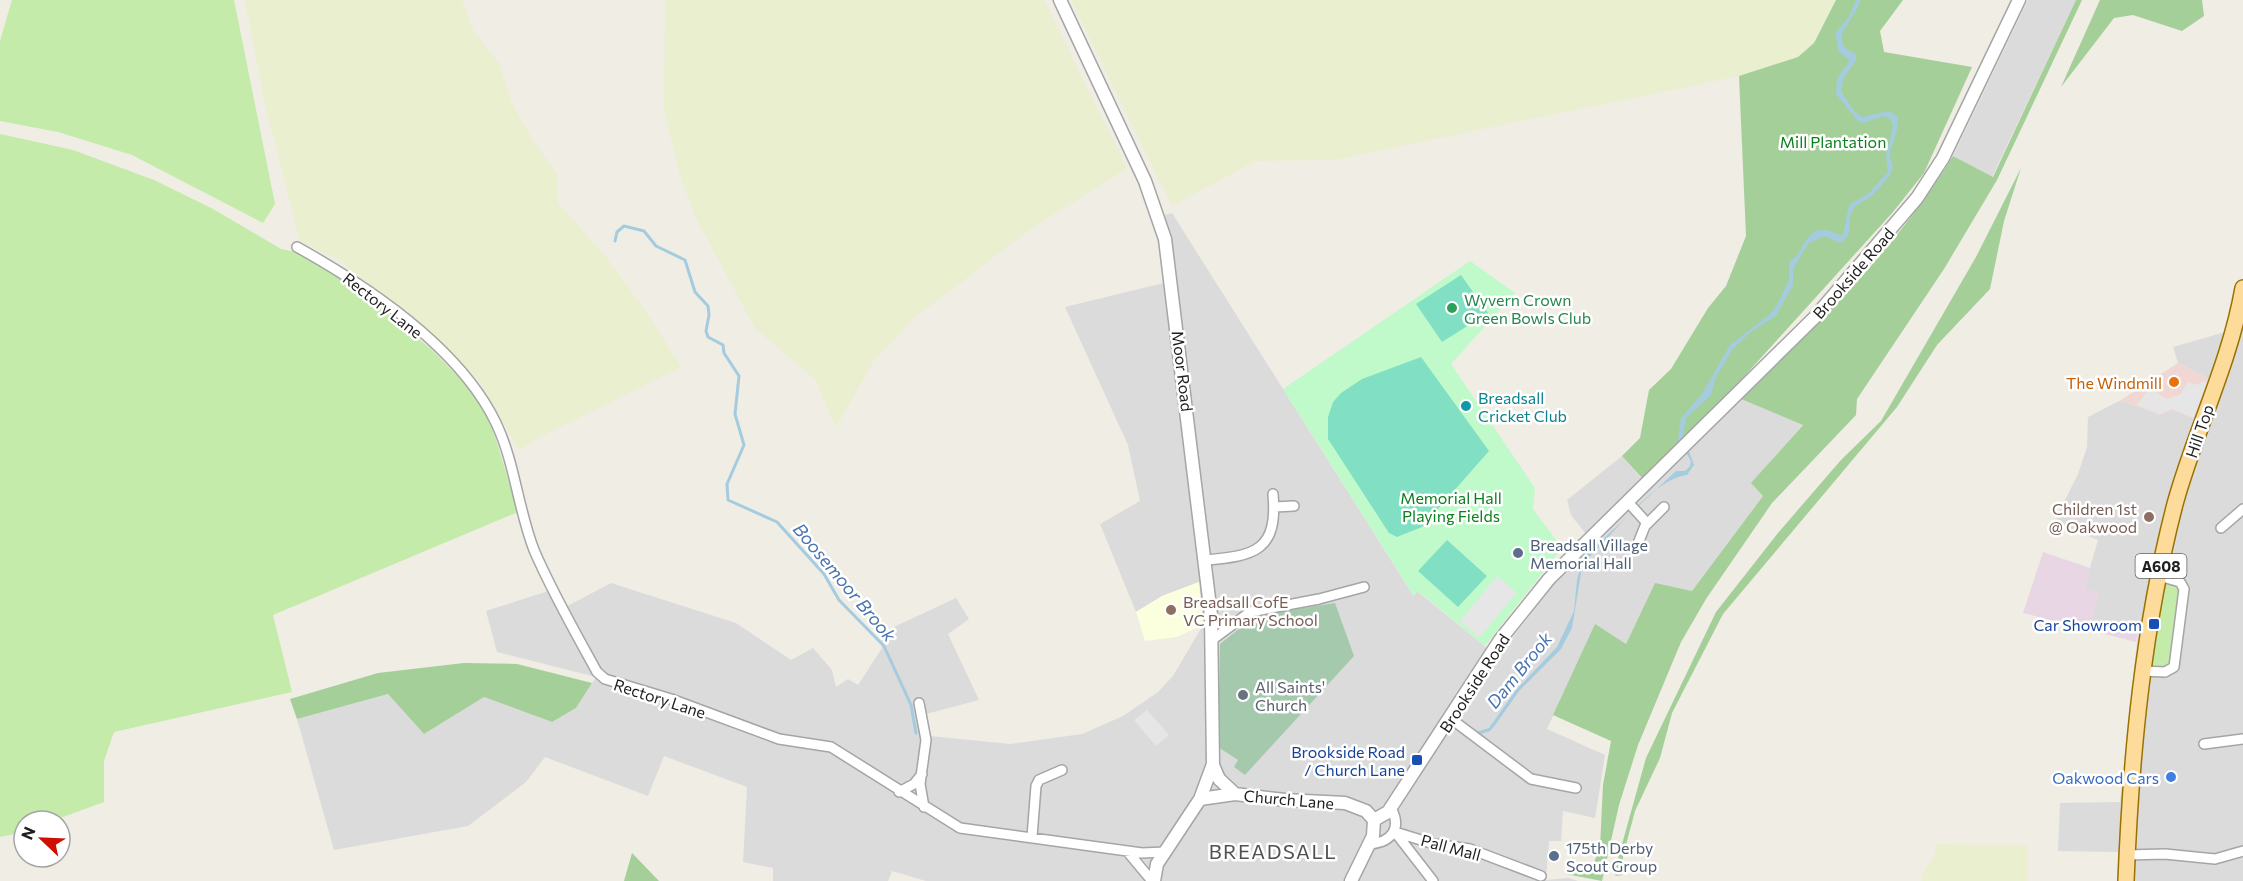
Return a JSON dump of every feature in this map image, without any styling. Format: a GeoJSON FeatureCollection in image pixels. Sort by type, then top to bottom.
{"type":"FeatureCollection","features":[{"type":"Feature","properties":{"kind":"main road","name":"Hill Top"},"geometry":{"type":"LineString","coordinates":[[2126,881],[2142,671],[2159,576],[2184,476],[2241,314],[2243,288]]}},
{"type":"Feature","properties":{"kind":"street","name":"Moor Road"},"geometry":{"type":"LineString","coordinates":[[1060,0],[1145,181],[1165,239],[1205,560],[1212,640],[1213,764],[1200,800],[1165,852]]}},
{"type":"Feature","properties":{"kind":"street","name":"Brookside Road"},"geometry":{"type":"LineString","coordinates":[[1374,820],[1385,815],[1391,808],[1494,648],[1521,612],[1580,546],[1633,508],[1680,452],[1815,317],[1917,198],[1953,139],[2019,0]]}},
{"type":"Feature","properties":{"kind":"street","name":"Rectory Lane"},"geometry":{"type":"LineString","coordinates":[[297,247],[340,271],[386,303],[444,356],[476,391],[496,423],[506,446],[534,548],[566,615],[597,672],[605,679],[671,699],[779,740],[831,747],[899,792],[960,828],[1127,851],[1165,852]]}},
{"type":"Feature","properties":{"kind":"street"},"geometry":{"type":"LineString","coordinates":[[1205,560],[1245,556],[1256,551],[1271,534],[1273,494]]}},
{"type":"Feature","properties":{"kind":"street"},"geometry":{"type":"LineString","coordinates":[[1274,507],[1294,506]]}},
{"type":"Feature","properties":{"kind":"street"},"geometry":{"type":"LineString","coordinates":[[1639,541],[1647,523],[1664,507]]}},
{"type":"Feature","properties":{"kind":"street"},"geometry":{"type":"LineString","coordinates":[[1633,508],[1647,523]]}},
{"type":"Feature","properties":{"kind":"street"},"geometry":{"type":"LineString","coordinates":[[2221,528],[2243,508]]}},
{"type":"Feature","properties":{"kind":"street"},"geometry":{"type":"LineString","coordinates":[[2142,671],[2165,672],[2174,667],[2184,589],[2180,582],[2159,576]]}},
{"type":"Feature","properties":{"kind":"street"},"geometry":{"type":"LineString","coordinates":[[1212,640],[1250,612],[1319,599],[1364,587]]}},
{"type":"Feature","properties":{"kind":"street"},"geometry":{"type":"LineString","coordinates":[[920,703],[926,740],[922,774],[924,807]]}},
{"type":"Feature","properties":{"kind":"street"},"geometry":{"type":"LineString","coordinates":[[1450,718],[1531,779],[1576,788]]}},
{"type":"Feature","properties":{"kind":"street"},"geometry":{"type":"LineString","coordinates":[[2204,744],[2243,739]]}},
{"type":"Feature","properties":{"kind":"street"},"geometry":{"type":"LineString","coordinates":[[1213,764],[1219,779],[1235,794]]}},
{"type":"Feature","properties":{"kind":"street"},"geometry":{"type":"LineString","coordinates":[[1032,837],[1036,786],[1046,776],[1062,770]]}},
{"type":"Feature","properties":{"kind":"street"},"geometry":{"type":"LineString","coordinates":[[899,792],[914,784],[922,774]]}},
{"type":"Feature","properties":{"kind":"street","name":"Church Lane"},"geometry":{"type":"LineString","coordinates":[[1200,800],[1235,794],[1345,803],[1366,811],[1374,820]]}},
{"type":"Feature","properties":{"kind":"street"},"geometry":{"type":"LineString","coordinates":[[1370,844],[1388,840],[1395,831],[1397,821],[1391,808]]}},
{"type":"Feature","properties":{"kind":"street"},"geometry":{"type":"LineString","coordinates":[[1351,881],[1370,844],[1375,828],[1374,820]]}},
{"type":"Feature","properties":{"kind":"street"},"geometry":{"type":"LineString","coordinates":[[1395,831],[1433,881]]}},
{"type":"Feature","properties":{"kind":"street","name":"Pall Mall"},"geometry":{"type":"LineString","coordinates":[[1395,831],[1434,843],[1470,849],[1541,876]]}},
{"type":"Feature","properties":{"kind":"street"},"geometry":{"type":"LineString","coordinates":[[1127,851],[1153,881]]}},
{"type":"Feature","properties":{"kind":"street"},"geometry":{"type":"LineString","coordinates":[[2127,855],[2165,854],[2215,859],[2243,851]]}},
{"type":"Feature","properties":{"kind":"street"},"geometry":{"type":"LineString","coordinates":[[1153,881],[1154,872],[1165,852]]}},
{"type":"Feature","properties":{"kind":"shaded area"},"geometry":{"type":"Polygon","coordinates":[[[245,0],[462,0],[473,30],[499,63],[511,102],[532,139],[558,175],[558,203],[605,256],[645,310],[681,367],[542,436],[519,450],[481,384],[437,338],[339,260],[300,241],[265,104],[245,0]]]}},
{"type":"Feature","properties":{"kind":"shaded area"},"geometry":{"type":"Polygon","coordinates":[[[665,0],[1044,0],[1127,168],[1031,229],[915,317],[873,362],[836,427],[815,379],[755,328],[695,216],[680,175],[664,109],[665,0]]]}},
{"type":"Feature","properties":{"kind":"shaded area"},"geometry":{"type":"Polygon","coordinates":[[[1071,0],[1836,0],[1814,43],[1798,57],[1739,76],[1333,160],[1255,161],[1172,206],[1071,0]]]}},
{"type":"Feature","properties":{"kind":"shaded area"},"geometry":{"type":"Polygon","coordinates":[[[2028,0],[2076,0],[1992,177],[1953,156],[2028,0]]]}},
{"type":"Feature","properties":{"kind":"shaded area"},"geometry":{"type":"Polygon","coordinates":[[[1172,213],[1413,595],[1417,591],[1498,657],[1561,574],[1593,543],[1571,515],[1567,500],[1622,456],[1650,488],[1741,399],[1803,424],[1752,483],[1763,496],[1692,591],[1655,584],[1626,644],[1595,625],[1547,729],[1605,755],[1595,818],[1563,811],[1561,841],[1549,841],[1546,880],[1569,878],[1578,881],[926,881],[892,871],[888,881],[773,881],[773,868],[743,862],[747,787],[664,756],[648,796],[545,757],[526,782],[468,826],[334,850],[297,719],[388,694],[424,734],[484,697],[552,722],[576,708],[596,677],[497,652],[486,611],[548,591],[558,611],[611,583],[736,623],[791,660],[813,648],[832,670],[836,687],[848,679],[858,685],[882,648],[880,642],[894,627],[956,598],[969,619],[948,634],[979,700],[926,714],[930,736],[1010,744],[1082,734],[1123,716],[1158,692],[1173,676],[1203,625],[1199,582],[1162,596],[1136,612],[1100,524],[1140,501],[1128,445],[1065,307],[1176,280],[1165,215],[1172,213]]]}},
{"type":"Feature","properties":{"kind":"shaded area"},"geometry":{"type":"Polygon","coordinates":[[[2243,318],[2243,881],[2117,881],[2118,852],[2058,851],[2060,803],[2120,802],[2138,632],[2092,620],[2084,588],[2098,540],[2054,522],[2078,474],[2087,447],[2088,417],[2121,400],[2160,415],[2209,379],[2178,363],[2173,347],[2239,328],[2243,318]]]}},
{"type":"Feature","properties":{"kind":"shaded area"},"geometry":{"type":"Polygon","coordinates":[[[2178,363],[2209,379],[2195,419],[2172,410],[2161,415],[2121,400],[2178,363]]]}},
{"type":"Feature","properties":{"kind":"shaded area"},"geometry":{"type":"Polygon","coordinates":[[[2188,382],[2195,385],[2207,382],[2194,418],[2172,409],[2160,414],[2137,405],[2150,388],[2166,399],[2180,395],[2188,382]]]}},
{"type":"Feature","properties":{"kind":"shaded area"},"geometry":{"type":"Polygon","coordinates":[[[2043,552],[2090,568],[2084,588],[2099,593],[2092,620],[2138,632],[2136,642],[2023,613],[2043,552]]]}},
{"type":"Feature","properties":{"kind":"shaded area"},"geometry":{"type":"Polygon","coordinates":[[[1497,576],[1517,593],[1479,638],[1460,621],[1497,576]]]}},
{"type":"Feature","properties":{"kind":"shaded area","name":"Breadsall CofE VC Primary School"},"geometry":{"type":"Polygon","coordinates":[[[1199,582],[1203,625],[1177,637],[1145,641],[1136,612],[1162,596],[1199,582]]]}},
{"type":"Feature","properties":{"kind":"shaded area"},"geometry":{"type":"Polygon","coordinates":[[[1335,603],[1354,656],[1245,775],[1234,767],[1238,760],[1218,747],[1220,644],[1249,621],[1270,613],[1335,603]]]}},
{"type":"Feature","properties":{"kind":"shaded area"},"geometry":{"type":"Polygon","coordinates":[[[1147,710],[1169,735],[1156,746],[1134,720],[1147,710]]]}},
{"type":"Feature","properties":{"kind":"shaded area"},"geometry":{"type":"Polygon","coordinates":[[[1937,844],[2027,845],[2028,881],[1921,881],[1921,876],[1935,854],[1937,844]]]}},
{"type":"Feature","properties":{"kind":"green space"},"geometry":{"type":"Polygon","coordinates":[[[12,0],[234,0],[275,204],[263,223],[132,155],[58,132],[0,121],[0,41],[12,0]]]}},
{"type":"Feature","properties":{"kind":"green space","name":"Mill Plantation"},"geometry":{"type":"Polygon","coordinates":[[[1836,0],[1903,0],[1880,31],[1884,52],[1972,67],[1924,173],[1893,212],[1731,391],[1643,479],[1622,456],[1640,438],[1649,390],[1671,369],[1708,308],[1726,286],[1746,236],[1739,76],[1798,57],[1814,43],[1836,0]]]}},
{"type":"Feature","properties":{"kind":"green space"},"geometry":{"type":"Polygon","coordinates":[[[2076,0],[2082,0],[1997,180],[1944,269],[1857,399],[1856,415],[1772,503],[1706,599],[1681,642],[1638,745],[1619,805],[1602,881],[1566,874],[1567,865],[1593,865],[1600,847],[1603,785],[1611,741],[1553,715],[1595,624],[1626,644],[1655,583],[1692,591],[1763,496],[1751,483],[1803,425],[1741,399],[1855,284],[1907,222],[1953,156],[1993,177],[2076,0]]]}},
{"type":"Feature","properties":{"kind":"green space"},"geometry":{"type":"Polygon","coordinates":[[[2100,0],[2202,0],[2204,16],[2182,31],[2133,15],[2114,18],[2061,87],[2100,0]]]}},
{"type":"Feature","properties":{"kind":"green space"},"geometry":{"type":"Polygon","coordinates":[[[0,134],[73,150],[154,180],[213,209],[281,249],[296,252],[363,293],[432,350],[485,404],[518,512],[273,615],[292,692],[114,732],[104,761],[104,802],[72,814],[72,809],[12,809],[12,834],[0,837],[0,134]]]}},
{"type":"Feature","properties":{"kind":"green space"},"geometry":{"type":"Polygon","coordinates":[[[2021,168],[2004,221],[1990,289],[1937,345],[1897,407],[1723,614],[1672,713],[1660,758],[1635,811],[1623,856],[1622,875],[1616,876],[1614,873],[1646,758],[1716,612],[1778,533],[1841,460],[1881,421],[1976,257],[2021,168]]]}},
{"type":"Feature","properties":{"kind":"green space","name":"Memorial Hall Playing Fields"},"geometry":{"type":"Polygon","coordinates":[[[1470,261],[1515,293],[1451,364],[1535,488],[1533,509],[1562,548],[1485,646],[1418,591],[1414,596],[1283,389],[1470,261]]]}},
{"type":"Feature","properties":{"kind":"green space","name":"Wyvern Crown Green Bowls Club"},"geometry":{"type":"Polygon","coordinates":[[[1461,275],[1488,313],[1442,342],[1416,304],[1461,275]]]}},
{"type":"Feature","properties":{"kind":"green space"},"geometry":{"type":"Polygon","coordinates":[[[1421,357],[1489,451],[1422,527],[1397,537],[1389,533],[1328,439],[1328,417],[1333,402],[1341,393],[1362,379],[1421,357]]]}},
{"type":"Feature","properties":{"kind":"green space"},"geometry":{"type":"Polygon","coordinates":[[[1447,540],[1487,576],[1458,607],[1418,571],[1447,540]]]}},
{"type":"Feature","properties":{"kind":"green space"},"geometry":{"type":"Polygon","coordinates":[[[2165,583],[2180,587],[2170,665],[2161,668],[2149,665],[2162,586],[2165,583]]]}},
{"type":"Feature","properties":{"kind":"green space"},"geometry":{"type":"Polygon","coordinates":[[[464,663],[517,664],[592,683],[576,708],[552,722],[484,697],[424,734],[388,694],[297,719],[290,699],[378,673],[464,663]]]}},
{"type":"Feature","properties":{"kind":"green space"},"geometry":{"type":"Polygon","coordinates":[[[632,853],[659,881],[624,881],[632,853]]]}},
{"type":"Feature","properties":{"kind":"water"},"geometry":{"type":"Polygon","coordinates":[[[1856,0],[1860,0],[1841,35],[1844,47],[1856,55],[1856,61],[1844,77],[1841,91],[1854,111],[1862,117],[1888,111],[1897,116],[1897,130],[1890,152],[1891,173],[1872,196],[1853,210],[1848,236],[1845,240],[1840,243],[1824,236],[1808,244],[1793,269],[1793,285],[1776,316],[1752,331],[1733,349],[1716,377],[1711,395],[1686,418],[1683,435],[1694,465],[1687,475],[1674,479],[1653,492],[1676,471],[1685,471],[1690,466],[1691,461],[1678,439],[1681,418],[1702,394],[1730,345],[1769,315],[1777,305],[1789,280],[1789,262],[1798,254],[1812,233],[1826,230],[1843,235],[1849,205],[1869,193],[1888,172],[1886,155],[1893,127],[1891,119],[1883,116],[1864,123],[1858,121],[1836,94],[1837,79],[1850,60],[1839,52],[1835,33],[1849,17],[1856,0]]]}},
{"type":"Feature","properties":{"kind":"water"},"geometry":{"type":"Polygon","coordinates":[[[1627,517],[1582,567],[1572,628],[1561,649],[1519,691],[1490,731],[1478,735],[1476,732],[1489,728],[1516,690],[1557,647],[1574,611],[1577,580],[1583,558],[1627,517]]]}},
{"type":"Feature","properties":{"kind":"waterway","name":"Boosemoor Brook"},"geometry":{"type":"LineString","coordinates":[[615,241],[617,232],[624,226],[644,231],[656,246],[685,260],[695,292],[708,306],[706,331],[708,337],[723,345],[724,353],[739,376],[735,414],[744,445],[727,484],[728,500],[777,522],[824,574],[839,600],[884,646],[911,705],[916,733]]}},
{"type":"Feature","properties":{"kind":"place","name":"Wyvern Crown Green Bowls Club"},"geometry":{"type":"Point","coordinates":[1452,308]}},
{"type":"Feature","properties":{"kind":"place","name":"The Windmill"},"geometry":{"type":"Point","coordinates":[2174,382]}},
{"type":"Feature","properties":{"kind":"place","name":"Breadsall Cricket Club"},"geometry":{"type":"Point","coordinates":[1466,406]}},
{"type":"Feature","properties":{"kind":"place","name":"Children 1st @ Oakwood"},"geometry":{"type":"Point","coordinates":[2149,517]}},
{"type":"Feature","properties":{"kind":"place","name":"Breadsall Village Memorial Hall"},"geometry":{"type":"Point","coordinates":[1518,553]}},
{"type":"Feature","properties":{"kind":"place","name":"Breadsall CofE VC Primary School"},"geometry":{"type":"Point","coordinates":[1171,610]}},
{"type":"Feature","properties":{"kind":"place","name":"Car Showroom"},"geometry":{"type":"Point","coordinates":[2154,624]}},
{"type":"Feature","properties":{"kind":"place","name":"All Saints' Church"},"geometry":{"type":"Point","coordinates":[1243,695]}},
{"type":"Feature","properties":{"kind":"place","name":"Brookside Road / Church Lane"},"geometry":{"type":"Point","coordinates":[1417,760]}},
{"type":"Feature","properties":{"kind":"place","name":"Oakwood Cars"},"geometry":{"type":"Point","coordinates":[2171,777]}},
{"type":"Feature","properties":{"kind":"place","name":"175th Derby Scout Group"},"geometry":{"type":"Point","coordinates":[1554,856]}},
{"type":"Feature","properties":{"kind":"district","name":"BREADSALL"},"geometry":{"type":"Point","coordinates":[1273,851]}},
{"type":"Feature","properties":{"kind":"water label","name":"Dam Brook"},"geometry":{"type":"Point","coordinates":[1519,670]}}]}
